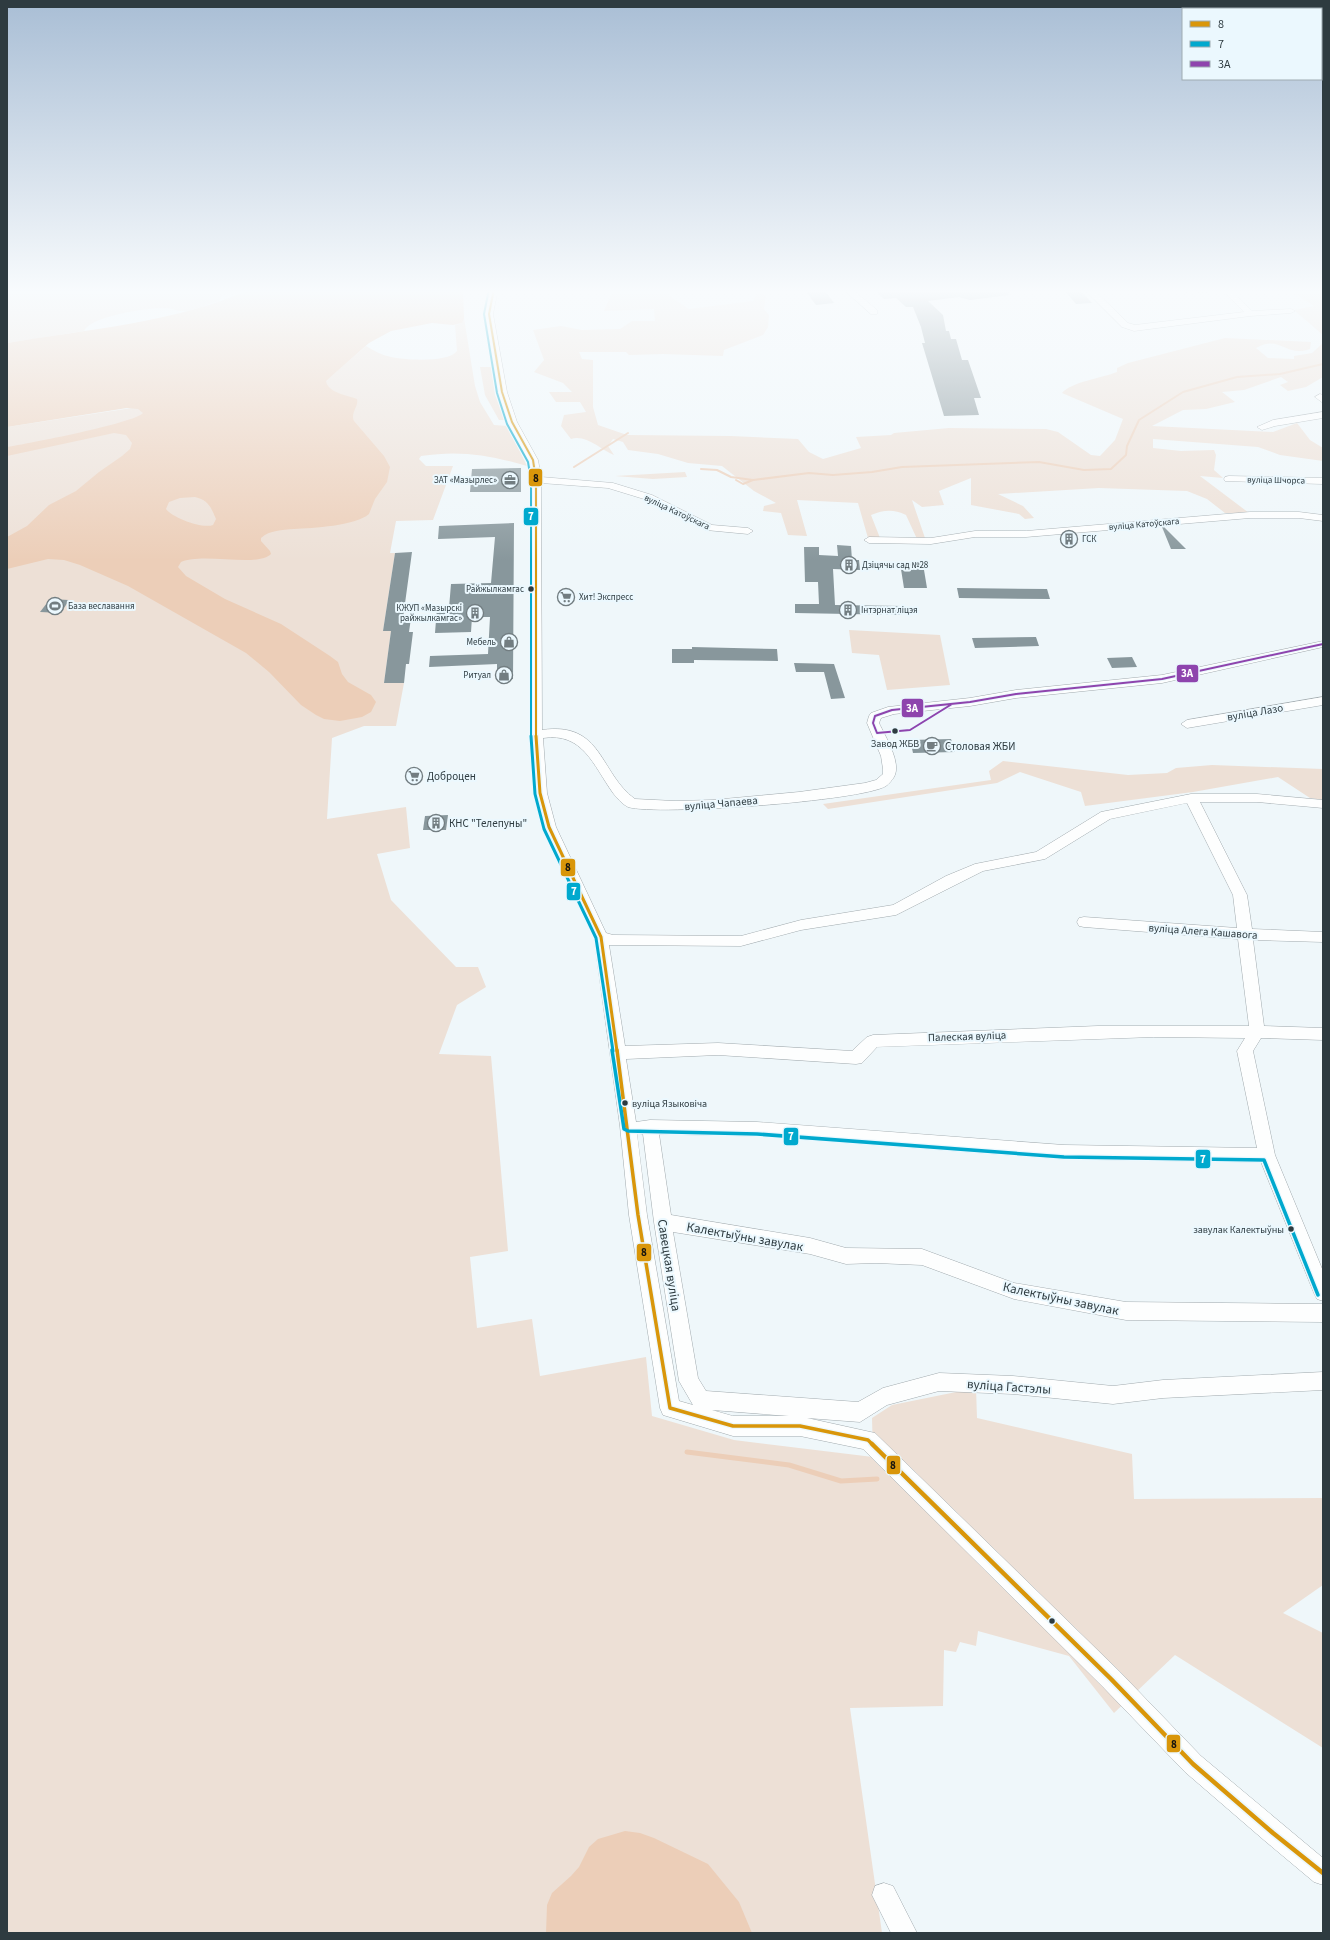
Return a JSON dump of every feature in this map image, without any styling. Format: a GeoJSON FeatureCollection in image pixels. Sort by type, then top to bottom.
{"type":"FeatureCollection","features":[{"type":"Feature","properties":{"kind":"street","name":"Савецкая вуліца"},"geometry":{"type":"LineString","coordinates":[[500,380],[502,392],[512,422],[533,460],[536,480],[536,735],[540,793],[549,827],[601,937],[628,1126],[638,1215],[670,1408],[733,1426],[800,1426],[868,1440],[1105,1673],[1193,1764],[1273,1833],[1323,1872]]}},
{"type":"Feature","properties":{"kind":"street"},"geometry":{"type":"LineString","coordinates":[[1262,427],[1273,423],[1323,415]]}},
{"type":"Feature","properties":{"kind":"street","name":"вуліца Шчорса"},"geometry":{"type":"LineString","coordinates":[[1229,479],[1323,481]]}},
{"type":"Feature","properties":{"kind":"street","name":"вуліца Катоўскага"},"geometry":{"type":"LineString","coordinates":[[536,480],[609,486],[648,497],[710,528],[748,531]]}},
{"type":"Feature","properties":{"kind":"street","name":"вуліца Катоўскага"},"geometry":{"type":"LineString","coordinates":[[869,540],[931,541],[975,534],[1026,534],[1250,515],[1299,515],[1323,518]]}},
{"type":"Feature","properties":{"kind":"street","name":"вуліца Чапаева"},"geometry":{"type":"LineString","coordinates":[[536,735],[560,733],[577,738],[589,746],[620,794],[632,803],[651,807],[691,806],[818,794],[860,788],[880,783],[888,775],[891,766],[873,723],[875,716],[892,710],[970,702],[1016,694],[1162,679],[1323,644]]}},
{"type":"Feature","properties":{"kind":"street","name":"вуліца Лазо"},"geometry":{"type":"LineString","coordinates":[[1187,724],[1323,701]]}},
{"type":"Feature","properties":{"kind":"street"},"geometry":{"type":"LineString","coordinates":[[601,937],[613,940],[741,941],[801,925],[896,910],[951,880],[980,867],[1040,856],[1106,815],[1191,798],[1257,798],[1323,804]]}},
{"type":"Feature","properties":{"kind":"street"},"geometry":{"type":"LineString","coordinates":[[1191,798],[1240,895],[1257,1031],[1245,1051],[1267,1155],[1323,1293]]}},
{"type":"Feature","properties":{"kind":"street","name":"вуліца Алега Кашавога"},"geometry":{"type":"LineString","coordinates":[[1084,922],[1245,934],[1323,937]]}},
{"type":"Feature","properties":{"kind":"street","name":"Палеская вуліца"},"geometry":{"type":"LineString","coordinates":[[618,1053],[718,1049],[856,1058],[873,1040],[1057,1033],[1257,1031],[1323,1034]]}},
{"type":"Feature","properties":{"kind":"street"},"geometry":{"type":"LineString","coordinates":[[628,1126],[757,1129],[1064,1152],[1267,1155]]}},
{"type":"Feature","properties":{"kind":"street","name":"Савецкая вуліца"},"geometry":{"type":"LineString","coordinates":[[650,1127],[663,1222],[689,1381],[701,1400]]}},
{"type":"Feature","properties":{"kind":"street","name":"Калектыўны завулак"},"geometry":{"type":"LineString","coordinates":[[663,1222],[810,1246],[846,1256],[876,1255],[922,1257],[1014,1291],[1126,1311],[1323,1313]]}},
{"type":"Feature","properties":{"kind":"street","name":"вуліца Гастэлы"},"geometry":{"type":"LineString","coordinates":[[701,1400],[860,1412],[883,1397],[939,1382],[1013,1385],[1113,1396],[1163,1388],[1323,1381]]}},
{"type":"Feature","properties":{"kind":"street"},"geometry":{"type":"LineString","coordinates":[[884,1895],[905,1933]]}},
{"type":"Feature","properties":{"kind":"shaded area"},"geometry":{"type":"Polygon","coordinates":[[[7,380],[328,380],[326,381],[327,385],[334,391],[357,399],[357,404],[353,415],[354,421],[384,456],[390,467],[387,482],[375,499],[369,514],[363,518],[344,524],[281,530],[268,533],[261,538],[261,541],[271,554],[264,558],[254,560],[191,559],[181,562],[178,567],[186,576],[225,599],[281,624],[338,662],[342,674],[348,682],[371,695],[376,702],[371,712],[362,717],[340,721],[324,719],[316,715],[301,705],[269,672],[246,653],[128,586],[80,565],[64,560],[48,559],[7,569],[7,537],[27,526],[49,505],[76,491],[122,456],[130,449],[132,443],[126,435],[114,433],[7,456],[7,447],[56,438],[121,422],[143,413],[138,409],[127,408],[7,427],[7,380]],[[195,497],[180,498],[169,502],[166,509],[175,516],[188,522],[208,526],[213,525],[216,519],[206,502],[195,497]]]}},
{"type":"Feature","properties":{"kind":"shaded area"},"geometry":{"type":"Polygon","coordinates":[[[319,380],[474,380],[480,402],[494,425],[508,426],[527,466],[487,456],[449,453],[421,456],[419,459],[426,466],[453,466],[433,520],[396,521],[390,553],[395,553],[383,631],[391,631],[384,683],[404,683],[396,726],[364,726],[332,738],[327,819],[406,807],[410,848],[377,854],[391,900],[456,967],[478,967],[486,987],[457,1005],[439,1054],[491,1056],[508,1251],[470,1257],[477,1328],[532,1319],[540,1376],[646,1357],[652,1416],[734,1440],[873,1457],[872,1418],[892,1405],[976,1388],[977,1418],[1132,1454],[1134,1499],[1323,1498],[1323,1585],[1283,1613],[1323,1633],[1323,1748],[1175,1655],[1114,1713],[1069,1656],[978,1631],[976,1646],[960,1642],[956,1652],[944,1650],[943,1706],[850,1708],[882,1933],[7,1933],[7,427],[319,380]]]}},
{"type":"Feature","properties":{"kind":"shaded area"},"geometry":{"type":"Polygon","coordinates":[[[482,380],[493,380],[495,395],[505,420],[499,420],[485,395],[482,380]]]}},
{"type":"Feature","properties":{"kind":"shaded area"},"geometry":{"type":"Polygon","coordinates":[[[554,380],[593,380],[593,407],[598,425],[627,435],[731,436],[798,439],[809,452],[823,459],[861,448],[856,437],[891,435],[894,433],[949,428],[1046,429],[1058,432],[1091,455],[1100,456],[1115,440],[1123,419],[1062,393],[1072,386],[1091,380],[1274,380],[1244,390],[1222,392],[1235,402],[1206,409],[1183,410],[1152,426],[1273,432],[1297,423],[1310,440],[1323,448],[1323,461],[1280,455],[1258,447],[1153,439],[1153,448],[1181,451],[1214,450],[1216,455],[1214,470],[1223,478],[1200,476],[1249,513],[1225,513],[1207,499],[1187,491],[1099,488],[998,494],[1023,506],[1034,518],[1025,519],[1019,514],[971,505],[971,478],[939,491],[944,505],[922,507],[912,500],[925,538],[917,539],[906,515],[901,513],[888,511],[871,515],[880,538],[868,538],[858,503],[797,500],[807,536],[788,535],[781,513],[763,511],[764,506],[776,503],[754,491],[722,466],[688,463],[658,454],[628,450],[623,442],[613,439],[608,446],[614,455],[588,441],[577,438],[571,439],[561,426],[564,415],[586,412],[580,402],[556,402],[549,392],[572,392],[563,383],[554,380]]]}},
{"type":"Feature","properties":{"kind":"shaded area"},"geometry":{"type":"Polygon","coordinates":[[[1285,380],[1319,380],[1306,387],[1288,391],[1280,385],[1288,382],[1285,380]]]}},
{"type":"Feature","properties":{"kind":"shaded area"},"geometry":{"type":"Polygon","coordinates":[[[685,472],[687,477],[653,479],[615,476],[685,472]]]}},
{"type":"Feature","properties":{"kind":"shaded area"},"geometry":{"type":"Polygon","coordinates":[[[849,630],[940,635],[950,685],[887,690],[879,655],[852,653],[849,630]]]}},
{"type":"Feature","properties":{"kind":"shaded area"},"geometry":{"type":"Polygon","coordinates":[[[1003,761],[1128,775],[1167,773],[1176,768],[1212,765],[1323,769],[1323,800],[1310,798],[1278,777],[1193,792],[1085,806],[1081,792],[1020,772],[997,783],[828,809],[823,804],[991,780],[989,771],[1003,761]]]}},
{"type":"Feature","properties":{"kind":"shaded area"},"geometry":{"type":"Polygon","coordinates":[[[625,1831],[640,1833],[654,1838],[708,1864],[739,1902],[752,1933],[546,1933],[547,1905],[552,1893],[579,1867],[589,1847],[598,1839],[625,1831]]]}},
{"type":"Feature","properties":{"kind":"building"},"geometry":{"type":"Polygon","coordinates":[[[933,380],[975,380],[981,398],[974,398],[979,415],[944,416],[933,380]]]}},
{"type":"Feature","properties":{"kind":"building"},"geometry":{"type":"Polygon","coordinates":[[[521,468],[521,492],[470,492],[472,469],[521,468]]]}},
{"type":"Feature","properties":{"kind":"building","name":"КЖУП «Мазырскі райжылкамгас»"},"geometry":{"type":"Polygon","coordinates":[[[514,523],[513,679],[497,680],[497,664],[429,667],[430,656],[488,654],[490,617],[472,617],[471,632],[435,633],[437,608],[449,608],[451,584],[491,583],[495,537],[438,539],[439,526],[514,523]]]}},
{"type":"Feature","properties":{"kind":"building"},"geometry":{"type":"Polygon","coordinates":[[[1162,527],[1164,527],[1186,549],[1171,549],[1162,527]]]}},
{"type":"Feature","properties":{"kind":"building"},"geometry":{"type":"Polygon","coordinates":[[[837,545],[851,546],[852,560],[859,560],[860,570],[833,569],[835,605],[901,606],[902,615],[795,613],[795,604],[819,604],[818,582],[805,582],[804,547],[819,547],[819,555],[838,556],[837,545]]]}},
{"type":"Feature","properties":{"kind":"building"},"geometry":{"type":"Polygon","coordinates":[[[412,552],[403,618],[411,618],[409,632],[413,632],[409,664],[406,664],[404,683],[384,683],[391,631],[383,631],[395,553],[412,552]]]}},
{"type":"Feature","properties":{"kind":"building"},"geometry":{"type":"Polygon","coordinates":[[[900,563],[923,564],[927,588],[904,588],[900,563]]]}},
{"type":"Feature","properties":{"kind":"building"},"geometry":{"type":"Polygon","coordinates":[[[957,588],[1047,589],[1050,599],[959,598],[957,588]]]}},
{"type":"Feature","properties":{"kind":"building","name":"База веславання"},"geometry":{"type":"Polygon","coordinates":[[[50,599],[69,600],[61,613],[40,612],[50,599]]]}},
{"type":"Feature","properties":{"kind":"building"},"geometry":{"type":"Polygon","coordinates":[[[1036,637],[1039,646],[975,648],[972,638],[1036,637]]]}},
{"type":"Feature","properties":{"kind":"building"},"geometry":{"type":"Polygon","coordinates":[[[692,647],[777,649],[778,661],[694,660],[694,663],[672,663],[672,649],[692,649],[692,647]]]}},
{"type":"Feature","properties":{"kind":"building"},"geometry":{"type":"Polygon","coordinates":[[[1132,657],[1137,667],[1112,668],[1107,658],[1132,657]]]}},
{"type":"Feature","properties":{"kind":"building"},"geometry":{"type":"Polygon","coordinates":[[[794,663],[834,664],[845,698],[831,699],[824,672],[796,672],[794,663]]]}},
{"type":"Feature","properties":{"kind":"building","name":"Столовая ЖБИ"},"geometry":{"type":"Polygon","coordinates":[[[951,739],[955,752],[913,753],[910,740],[951,739]]]}},
{"type":"Feature","properties":{"kind":"building","name":"КНС \"Телепуны\""},"geometry":{"type":"Polygon","coordinates":[[[448,815],[446,830],[423,830],[425,816],[448,815]]]}},
{"type":"Feature","properties":{"kind":"waterway"},"geometry":{"type":"LineString","coordinates":[[753,480],[809,473],[833,475],[872,472],[902,467],[1039,462],[1084,470],[1111,469],[1126,455],[1127,446],[1139,420],[1183,392],[1228,380]]}},
{"type":"Feature","properties":{"kind":"waterway"},"geometry":{"type":"LineString","coordinates":[[574,467],[628,433]]}},
{"type":"Feature","properties":{"kind":"waterway"},"geometry":{"type":"LineString","coordinates":[[701,469],[717,470],[731,477],[753,480]]}},
{"type":"Feature","properties":{"kind":"waterway"},"geometry":{"type":"LineString","coordinates":[[736,480],[743,484],[753,480]]}},
{"type":"Feature","properties":{"kind":"waterway"},"geometry":{"type":"LineString","coordinates":[[687,1452],[789,1465],[841,1481],[877,1479]]}},
{"type":"Feature","properties":{"kind":"transit line","name":"7"},"geometry":{"type":"LineString","coordinates":[[495,380],[497,393],[507,424],[528,462],[531,480],[531,735],[535,794],[544,829],[596,938],[624,1129],[628,1131],[757,1134],[1064,1157],[1264,1160],[1318,1295]]}},
{"type":"Feature","properties":{"kind":"transit line","name":"8"},"geometry":{"type":"LineString","coordinates":[[500,380],[502,392],[512,422],[533,460],[536,480],[536,735],[540,793],[549,827],[601,937],[628,1126],[638,1215],[670,1408],[733,1426],[800,1426],[868,1440],[1111,1679],[1193,1764],[1273,1833],[1323,1873]]}},
{"type":"Feature","properties":{"kind":"transit line","name":"3А"},"geometry":{"type":"LineString","coordinates":[[952,704],[910,730],[877,733],[873,723],[875,716],[892,710],[970,702],[1016,694],[1162,679],[1323,644]]}},
{"type":"Feature","properties":{"kind":"place","name":"ЗАТ «Мазырлес»"},"geometry":{"type":"Point","coordinates":[510,480]}},
{"type":"Feature","properties":{"kind":"place","name":"ГСК"},"geometry":{"type":"Point","coordinates":[1069,539]}},
{"type":"Feature","properties":{"kind":"place","name":"Дзіцячы сад №28"},"geometry":{"type":"Point","coordinates":[849,565]}},
{"type":"Feature","properties":{"kind":"place","name":"Райжылкамгас"},"geometry":{"type":"Point","coordinates":[531,589]}},
{"type":"Feature","properties":{"kind":"place","name":"Хит! Экспресс"},"geometry":{"type":"Point","coordinates":[566,597]}},
{"type":"Feature","properties":{"kind":"place","name":"База веславання"},"geometry":{"type":"Point","coordinates":[55,606]}},
{"type":"Feature","properties":{"kind":"place","name":"Інтэрнат ліцэя"},"geometry":{"type":"Point","coordinates":[848,610]}},
{"type":"Feature","properties":{"kind":"place","name":"КЖУП «Мазырскі райжылкамгас»"},"geometry":{"type":"Point","coordinates":[475,613]}},
{"type":"Feature","properties":{"kind":"place","name":"Мебель"},"geometry":{"type":"Point","coordinates":[509,642]}},
{"type":"Feature","properties":{"kind":"place","name":"Ритуал"},"geometry":{"type":"Point","coordinates":[504,675]}},
{"type":"Feature","properties":{"kind":"place","name":"Завод ЖБВ"},"geometry":{"type":"Point","coordinates":[895,731]}},
{"type":"Feature","properties":{"kind":"place","name":"Столовая ЖБИ"},"geometry":{"type":"Point","coordinates":[932,746]}},
{"type":"Feature","properties":{"kind":"place","name":"Доброцен"},"geometry":{"type":"Point","coordinates":[414,776]}},
{"type":"Feature","properties":{"kind":"place","name":"КНС \"Телепуны\""},"geometry":{"type":"Point","coordinates":[436,823]}},
{"type":"Feature","properties":{"kind":"place","name":"вуліца Языковіча"},"geometry":{"type":"Point","coordinates":[625,1103]}},
{"type":"Feature","properties":{"kind":"place","name":"завулак Калектыўны"},"geometry":{"type":"Point","coordinates":[1291,1229]}}]}
